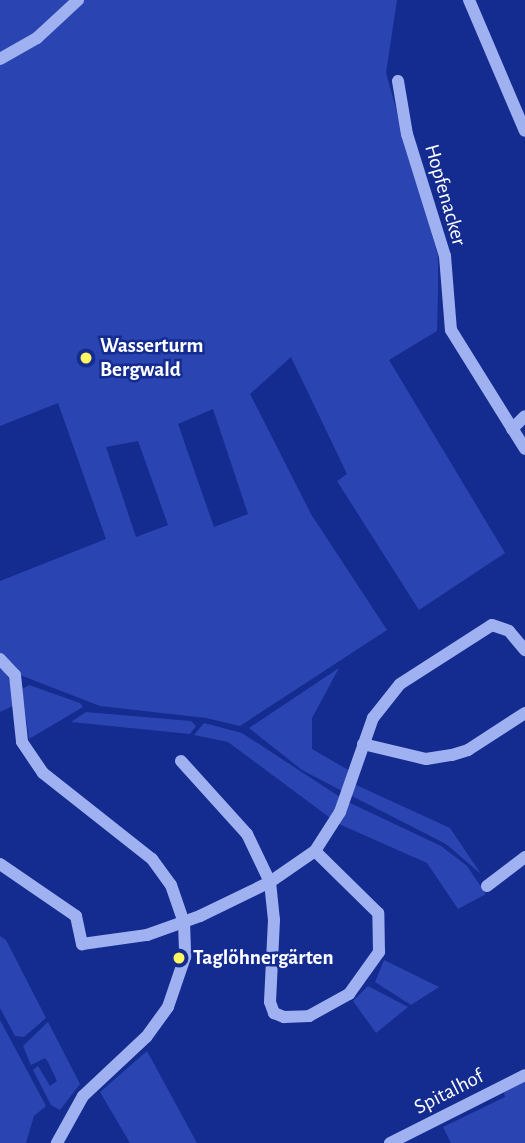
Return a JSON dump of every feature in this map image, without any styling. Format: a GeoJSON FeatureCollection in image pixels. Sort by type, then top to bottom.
{"type":"FeatureCollection","features":[{"type":"Feature","properties":{"kind":"street"},"geometry":{"type":"LineString","coordinates":[[0,58],[37,38],[78,0]]}},
{"type":"Feature","properties":{"kind":"street"},"geometry":{"type":"LineString","coordinates":[[469,0],[525,131]]}},
{"type":"Feature","properties":{"kind":"street","name":"Hopfenacker"},"geometry":{"type":"LineString","coordinates":[[398,81],[407,134],[444,256],[451,330],[525,449]]}},
{"type":"Feature","properties":{"kind":"street"},"geometry":{"type":"LineString","coordinates":[[512,429],[525,416]]}},
{"type":"Feature","properties":{"kind":"street"},"geometry":{"type":"LineString","coordinates":[[0,864],[76,916],[82,944],[147,935],[184,922],[270,881],[314,851],[340,812],[373,718],[400,684],[492,625],[502,627],[525,650]]}},
{"type":"Feature","properties":{"kind":"street"},"geometry":{"type":"LineString","coordinates":[[0,659],[15,681],[24,746],[43,773],[152,859],[171,885],[184,922],[184,957],[168,1007],[146,1037],[83,1096],[57,1143]]}},
{"type":"Feature","properties":{"kind":"street"},"geometry":{"type":"LineString","coordinates":[[363,744],[426,759],[452,755],[468,750],[525,713]]}},
{"type":"Feature","properties":{"kind":"street"},"geometry":{"type":"LineString","coordinates":[[181,761],[247,834],[270,881],[274,920],[270,1002],[274,1013],[284,1017],[309,1016],[349,994],[365,977],[379,952],[382,933],[378,913],[370,900],[314,851]]}},
{"type":"Feature","properties":{"kind":"street"},"geometry":{"type":"LineString","coordinates":[[487,886],[525,857]]}},
{"type":"Feature","properties":{"kind":"street","name":"Spitalhof"},"geometry":{"type":"LineString","coordinates":[[390,1143],[525,1075]]}},
{"type":"Feature","properties":{"kind":"shaded area"},"geometry":{"type":"Polygon","coordinates":[[[0,0],[397,0],[386,73],[438,256],[438,292],[437,331],[389,360],[505,553],[419,610],[337,481],[347,474],[291,357],[250,394],[311,514],[387,630],[240,726],[206,718],[100,706],[20,675],[0,653],[0,581],[106,539],[58,403],[0,426],[0,0]],[[213,409],[178,424],[214,527],[248,514],[213,409]],[[138,441],[106,447],[136,537],[168,525],[138,441]]]}},
{"type":"Feature","properties":{"kind":"shaded area"},"geometry":{"type":"Polygon","coordinates":[[[0,666],[9,679],[15,705],[0,712],[0,666]]]}},
{"type":"Feature","properties":{"kind":"shaded area"},"geometry":{"type":"Polygon","coordinates":[[[339,668],[312,718],[312,749],[350,771],[344,792],[302,770],[249,728],[339,668]]]}},
{"type":"Feature","properties":{"kind":"shaded area"},"geometry":{"type":"Polygon","coordinates":[[[29,685],[80,703],[83,707],[29,739],[22,689],[29,685]]]}},
{"type":"Feature","properties":{"kind":"shaded area"},"geometry":{"type":"Polygon","coordinates":[[[86,712],[191,721],[196,726],[190,734],[71,722],[86,712]]]}},
{"type":"Feature","properties":{"kind":"shaded area"},"geometry":{"type":"Polygon","coordinates":[[[204,723],[242,733],[340,797],[333,820],[228,742],[194,735],[204,723]]]}},
{"type":"Feature","properties":{"kind":"shaded area"},"geometry":{"type":"Polygon","coordinates":[[[354,784],[450,828],[481,874],[446,844],[350,795],[354,784]]]}},
{"type":"Feature","properties":{"kind":"shaded area"},"geometry":{"type":"Polygon","coordinates":[[[348,802],[441,846],[467,866],[486,894],[458,909],[427,863],[339,824],[348,802]]]}},
{"type":"Feature","properties":{"kind":"shaded area"},"geometry":{"type":"Polygon","coordinates":[[[0,936],[6,940],[46,1018],[24,1037],[15,1036],[0,1008],[0,936]]]}},
{"type":"Feature","properties":{"kind":"shaded area"},"geometry":{"type":"Polygon","coordinates":[[[384,960],[439,987],[411,1005],[375,982],[384,960]]]}},
{"type":"Feature","properties":{"kind":"shaded area"},"geometry":{"type":"Polygon","coordinates":[[[368,986],[408,1007],[376,1033],[353,1001],[368,986]]]}},
{"type":"Feature","properties":{"kind":"shaded area"},"geometry":{"type":"Polygon","coordinates":[[[0,1020],[46,1106],[34,1116],[26,1143],[0,1143],[0,1020]]]}},
{"type":"Feature","properties":{"kind":"shaded area"},"geometry":{"type":"Polygon","coordinates":[[[48,1022],[80,1084],[60,1110],[51,1105],[33,1070],[38,1066],[50,1086],[57,1081],[48,1062],[45,1058],[31,1065],[23,1046],[48,1022]]]}},
{"type":"Feature","properties":{"kind":"shaded area"},"geometry":{"type":"Polygon","coordinates":[[[147,1051],[197,1143],[130,1143],[100,1092],[147,1051]]]}},
{"type":"Feature","properties":{"kind":"shaded area"},"geometry":{"type":"Polygon","coordinates":[[[525,1082],[525,1143],[451,1143],[443,1127],[505,1097],[504,1092],[525,1082]]]}},
{"type":"Feature","properties":{"kind":"place","name":"Wasserturm Bergwald"},"geometry":{"type":"Point","coordinates":[86,358]}},
{"type":"Feature","properties":{"kind":"place","name":"Taglöhnergärten"},"geometry":{"type":"Point","coordinates":[179,958]}}]}
